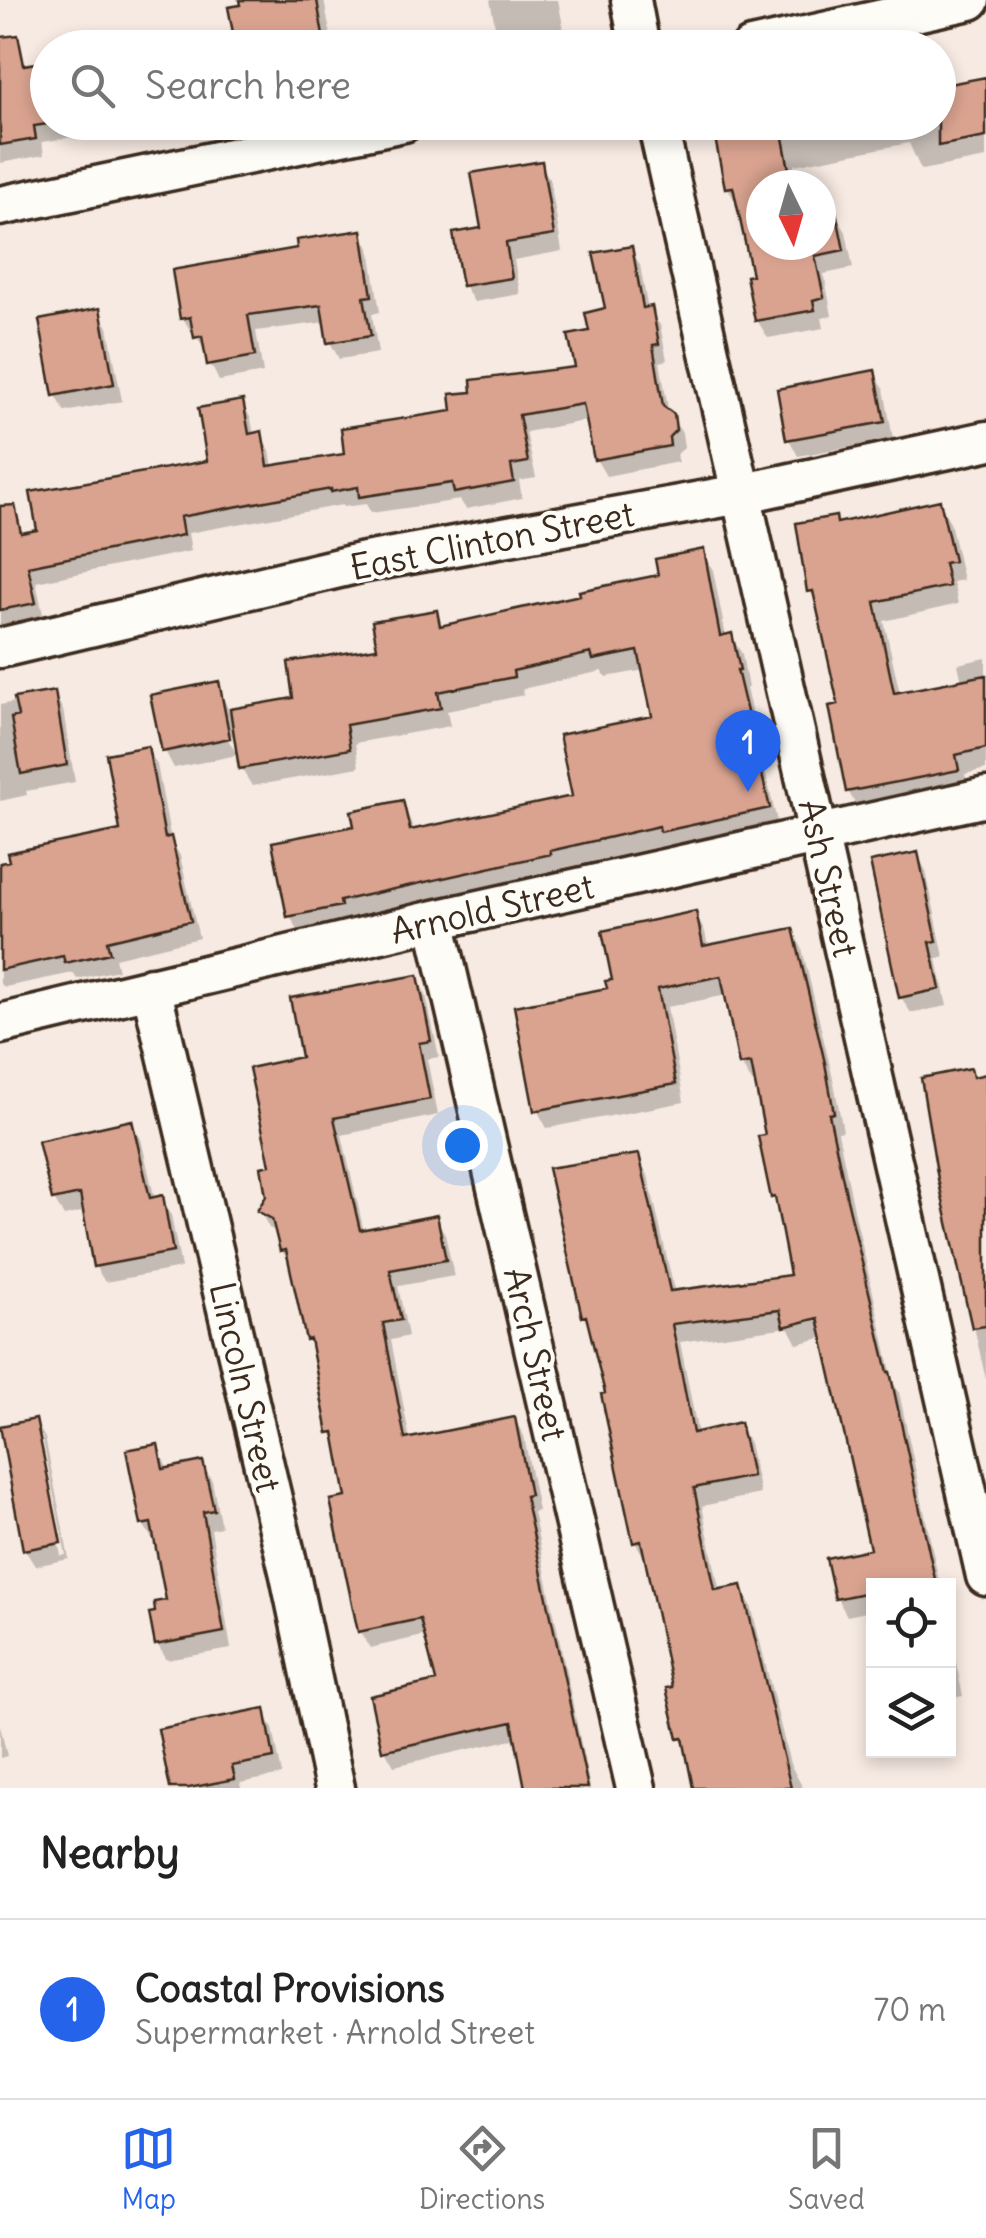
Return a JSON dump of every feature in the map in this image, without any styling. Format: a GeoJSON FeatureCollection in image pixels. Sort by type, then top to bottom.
{"type":"FeatureCollection","features":[{"type":"Feature","properties":{"kind":"street"},"geometry":{"type":"LineString","coordinates":[[631,0],[637,30]]}},
{"type":"Feature","properties":{"kind":"street"},"geometry":{"type":"LineString","coordinates":[[833,30],[970,0]]}},
{"type":"Feature","properties":{"kind":"street"},"geometry":{"type":"LineString","coordinates":[[0,206],[317,140]]}},
{"type":"Feature","properties":{"kind":"street","name":"Ash Street"},"geometry":{"type":"LineString","coordinates":[[661,140],[986,1576]]}},
{"type":"Feature","properties":{"kind":"street","name":"East Clinton Street"},"geometry":{"type":"LineString","coordinates":[[0,648],[360,563],[740,494],[986,440]]}},
{"type":"Feature","properties":{"kind":"street","name":"Arnold Street"},"geometry":{"type":"LineString","coordinates":[[0,1024],[435,920],[986,797]]}},
{"type":"Feature","properties":{"kind":"street","name":"Arch Street"},"geometry":{"type":"LineString","coordinates":[[435,920],[636,1788]]}},
{"type":"Feature","properties":{"kind":"street","name":"Lincoln Street"},"geometry":{"type":"LineString","coordinates":[[151,987],[290,1575],[335,1788]]}},
{"type":"Feature","properties":{"kind":"building"},"geometry":{"type":"Polygon","coordinates":[[[239,0],[317,0],[322,30],[232,30],[228,7],[240,5],[239,0]]]}},
{"type":"Feature","properties":{"kind":"building"},"geometry":{"type":"Polygon","coordinates":[[[18,35],[24,65],[30,64],[30,140],[0,145],[0,37],[18,35]]]}},
{"type":"Feature","properties":{"kind":"building"},"geometry":{"type":"Polygon","coordinates":[[[986,77],[986,137],[938,146],[938,140],[956,140],[956,83],[986,77]]]}},
{"type":"Feature","properties":{"kind":"building"},"geometry":{"type":"Polygon","coordinates":[[[715,140],[783,140],[789,170],[746,170],[746,247],[733,187],[725,188],[715,140]]]}},
{"type":"Feature","properties":{"kind":"building"},"geometry":{"type":"Polygon","coordinates":[[[542,161],[554,235],[506,243],[512,278],[462,286],[453,233],[481,228],[471,173],[542,161]]]}},
{"type":"Feature","properties":{"kind":"building"},"geometry":{"type":"Polygon","coordinates":[[[836,211],[844,250],[836,252],[836,211]]]}},
{"type":"Feature","properties":{"kind":"building"},"geometry":{"type":"Polygon","coordinates":[[[362,230],[372,296],[364,297],[371,336],[327,343],[321,305],[248,315],[255,356],[207,365],[202,336],[194,338],[190,317],[180,319],[172,270],[297,248],[296,240],[362,230]]]}},
{"type":"Feature","properties":{"kind":"building"},"geometry":{"type":"Polygon","coordinates":[[[632,246],[643,308],[652,306],[659,344],[653,345],[663,406],[674,414],[676,430],[669,437],[670,446],[594,460],[583,404],[519,415],[528,462],[511,465],[514,482],[454,493],[452,483],[359,497],[358,487],[331,489],[180,517],[183,535],[28,566],[36,603],[0,610],[0,506],[15,505],[21,533],[37,530],[30,492],[207,461],[198,408],[243,400],[249,434],[262,431],[268,466],[344,454],[341,428],[452,411],[450,394],[472,392],[471,380],[575,367],[568,335],[589,331],[585,313],[605,308],[593,253],[632,246]]]}},
{"type":"Feature","properties":{"kind":"building"},"geometry":{"type":"Polygon","coordinates":[[[749,260],[816,260],[824,297],[813,300],[815,310],[755,321],[746,276],[752,275],[749,260]]]}},
{"type":"Feature","properties":{"kind":"building"},"geometry":{"type":"Polygon","coordinates":[[[100,308],[114,384],[53,396],[39,320],[100,308]]]}},
{"type":"Feature","properties":{"kind":"building"},"geometry":{"type":"Polygon","coordinates":[[[875,370],[885,422],[786,440],[777,389],[875,370]]]}},
{"type":"Feature","properties":{"kind":"building"},"geometry":{"type":"Polygon","coordinates":[[[940,500],[954,561],[944,563],[949,586],[875,602],[894,693],[986,675],[986,748],[956,755],[959,770],[846,792],[829,706],[838,704],[813,591],[807,592],[796,523],[836,516],[837,523],[940,500]]]}},
{"type":"Feature","properties":{"kind":"building"},"geometry":{"type":"Polygon","coordinates":[[[704,549],[720,636],[732,633],[770,808],[660,832],[659,826],[287,917],[272,842],[354,826],[351,811],[403,800],[410,830],[572,796],[559,735],[652,716],[638,651],[593,660],[591,653],[513,671],[514,677],[438,692],[441,708],[346,725],[350,749],[239,769],[230,709],[293,698],[288,662],[377,648],[372,621],[437,610],[440,626],[658,575],[655,559],[704,549]]]}},
{"type":"Feature","properties":{"kind":"building"},"geometry":{"type":"Polygon","coordinates":[[[219,681],[230,738],[162,752],[150,695],[219,681]]]}},
{"type":"Feature","properties":{"kind":"building"},"geometry":{"type":"Polygon","coordinates":[[[55,691],[67,765],[21,774],[11,718],[18,716],[14,698],[55,691]]]}},
{"type":"Feature","properties":{"kind":"building"},"geometry":{"type":"Polygon","coordinates":[[[148,746],[165,838],[171,836],[191,921],[107,941],[110,953],[65,963],[63,956],[0,970],[0,863],[9,861],[7,853],[120,830],[106,754],[148,746]]]}},
{"type":"Feature","properties":{"kind":"building"},"geometry":{"type":"Polygon","coordinates":[[[918,852],[937,941],[930,942],[940,989],[899,998],[870,862],[918,852]]]}},
{"type":"Feature","properties":{"kind":"building"},"geometry":{"type":"Polygon","coordinates":[[[696,911],[703,946],[793,928],[825,1063],[834,1113],[829,1114],[847,1199],[935,1578],[866,1578],[866,1593],[835,1599],[826,1558],[870,1549],[818,1318],[784,1327],[780,1310],[672,1324],[693,1433],[740,1422],[752,1476],[694,1488],[715,1590],[742,1585],[791,1788],[693,1788],[683,1738],[678,1739],[666,1688],[672,1687],[641,1541],[633,1543],[601,1394],[605,1393],[586,1316],[582,1317],[548,1168],[639,1154],[670,1291],[790,1275],[758,1136],[765,1135],[751,1063],[739,1065],[721,976],[658,989],[676,1084],[534,1111],[514,1006],[607,988],[605,981],[612,980],[602,931],[696,911]]]}},
{"type":"Feature","properties":{"kind":"building"},"geometry":{"type":"Polygon","coordinates":[[[418,975],[431,1041],[419,1043],[430,1099],[334,1118],[360,1230],[437,1215],[446,1260],[390,1270],[401,1320],[383,1323],[405,1439],[515,1417],[530,1495],[525,1496],[588,1788],[525,1788],[512,1722],[382,1751],[370,1696],[436,1681],[420,1619],[358,1632],[330,1500],[346,1497],[334,1432],[328,1433],[310,1339],[306,1340],[286,1250],[280,1251],[272,1219],[257,1211],[266,1196],[261,1167],[270,1165],[249,1068],[301,1057],[290,998],[418,975]]]}},
{"type":"Feature","properties":{"kind":"building"},"geometry":{"type":"Polygon","coordinates":[[[971,1068],[973,1077],[986,1074],[986,1326],[972,1328],[938,1179],[921,1078],[971,1068]]]}},
{"type":"Feature","properties":{"kind":"building"},"geometry":{"type":"Polygon","coordinates":[[[132,1120],[150,1198],[163,1195],[173,1252],[93,1267],[80,1194],[52,1200],[38,1141],[132,1120]]]}},
{"type":"Feature","properties":{"kind":"building"},"geometry":{"type":"Polygon","coordinates":[[[36,1419],[61,1543],[23,1550],[0,1426],[36,1419]]]}},
{"type":"Feature","properties":{"kind":"building"},"geometry":{"type":"Polygon","coordinates":[[[158,1444],[163,1469],[203,1461],[214,1510],[203,1512],[224,1632],[155,1645],[149,1613],[155,1612],[154,1602],[166,1600],[151,1523],[141,1525],[126,1450],[158,1444]]]}},
{"type":"Feature","properties":{"kind":"building"},"geometry":{"type":"Polygon","coordinates":[[[265,1708],[274,1758],[232,1766],[235,1779],[170,1788],[158,1729],[265,1708]]]}},
{"type":"Feature","properties":{"kind":"place","name":"Coastal Provisions"},"geometry":{"type":"Point","coordinates":[748,792]}}]}
